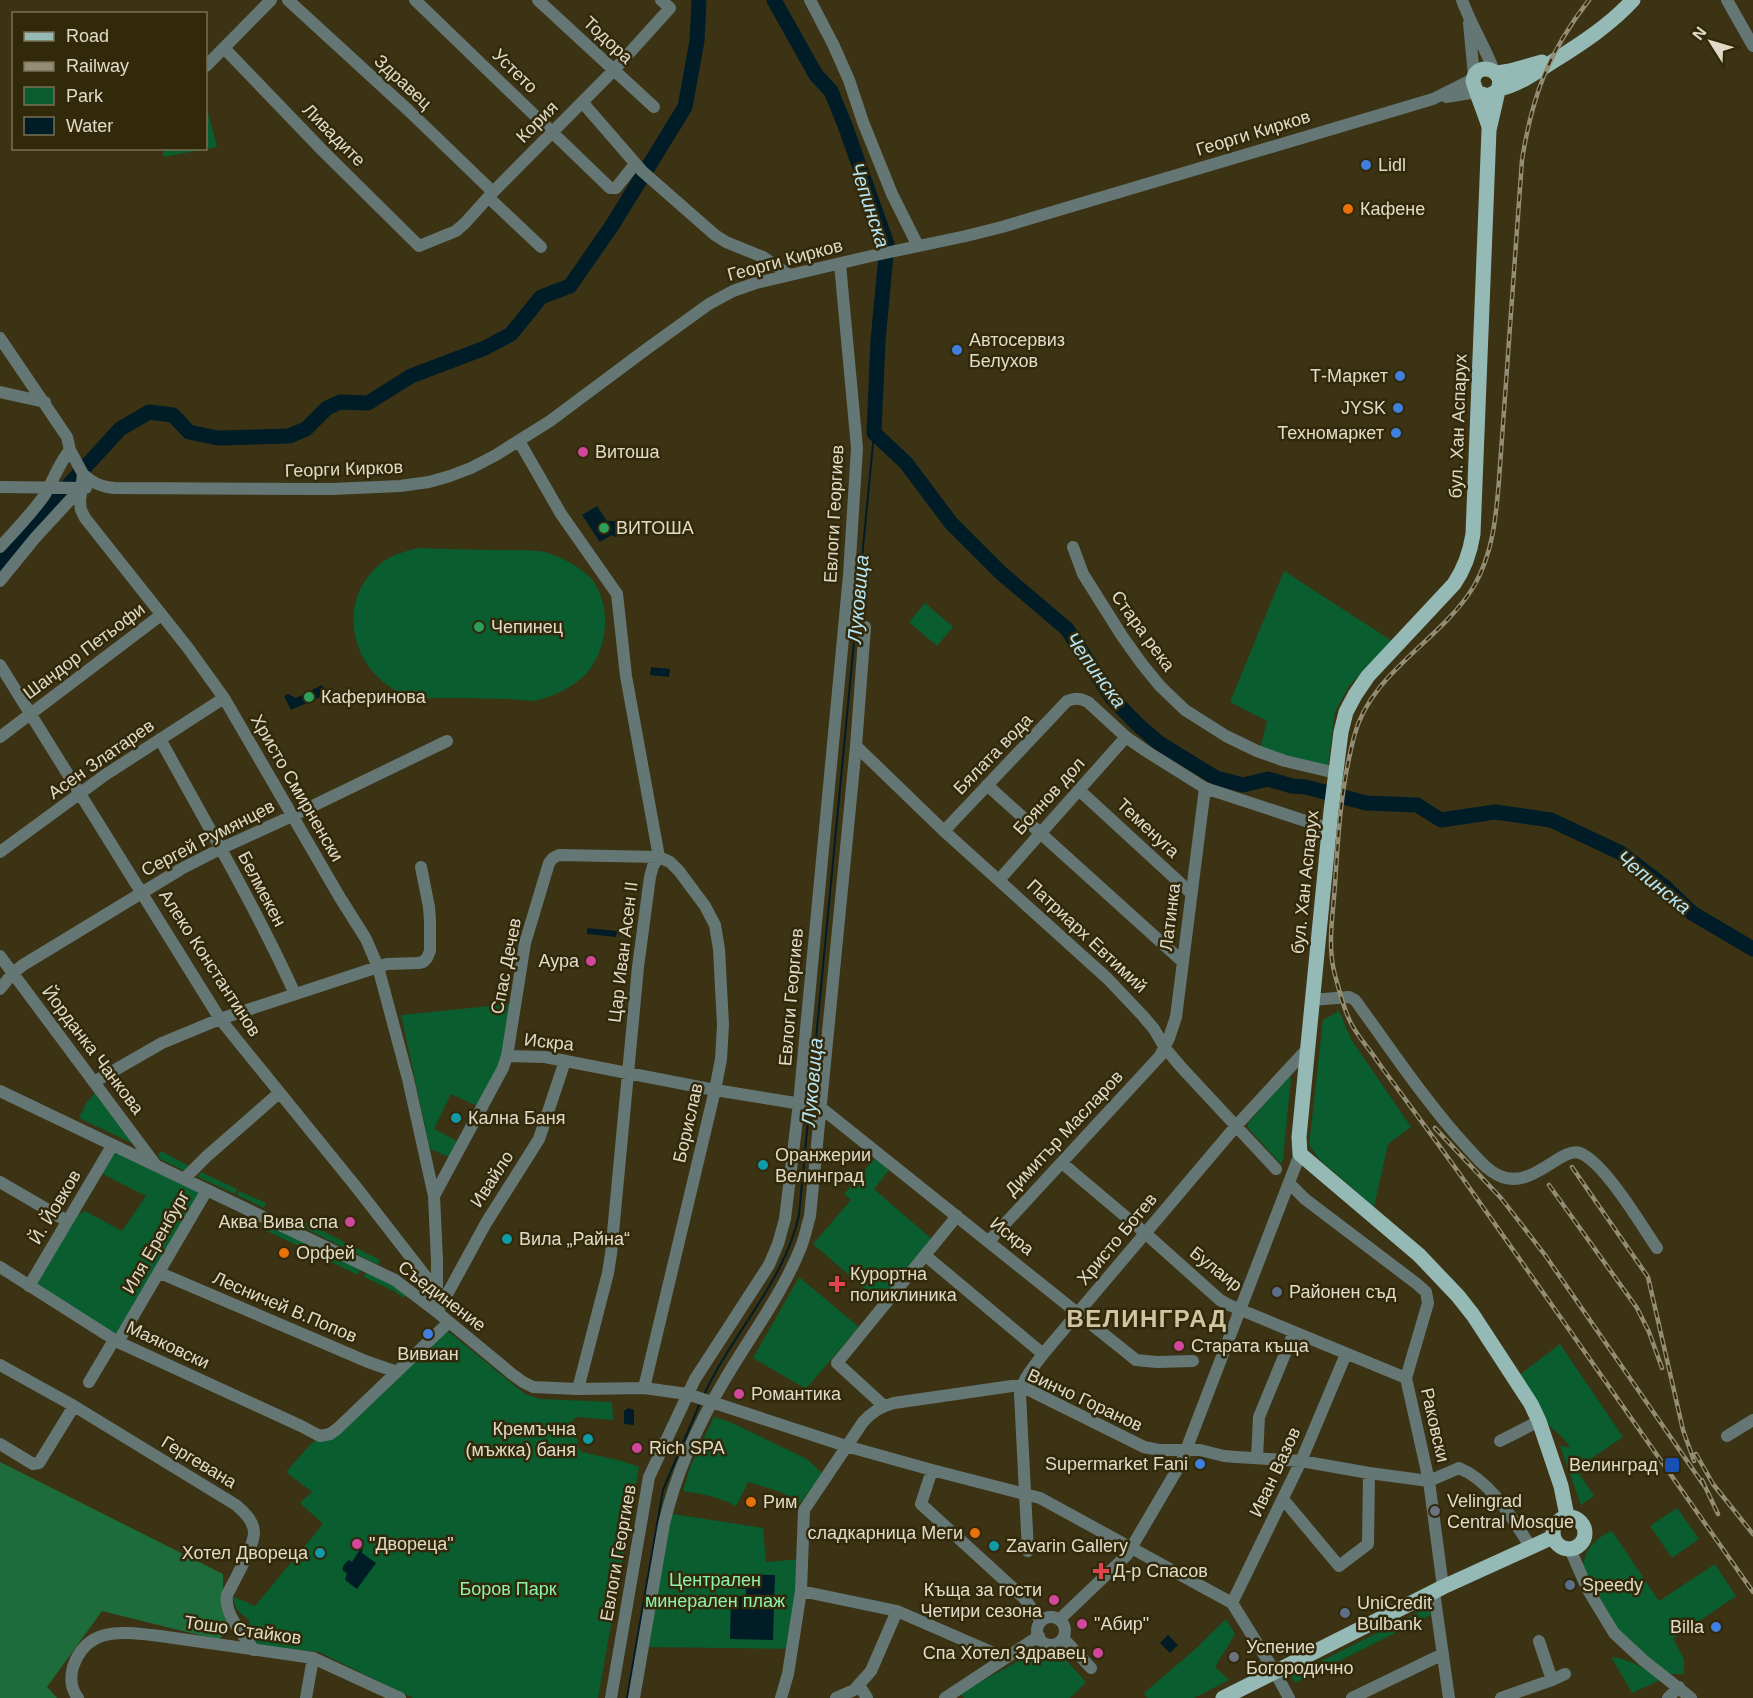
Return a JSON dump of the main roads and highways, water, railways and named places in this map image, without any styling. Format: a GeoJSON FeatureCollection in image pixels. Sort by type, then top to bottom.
{"type":"FeatureCollection","features":[{"type":"Feature","properties":{"kind":"main road"},"geometry":{"type":"LineString","coordinates":[[1562,56],[1520,69],[1496,72],[1490,69],[1481,70],[1476,85],[1488,96],[1513,85],[1562,56],[1605,27],[1634,0]]}},
{"type":"Feature","properties":{"kind":"main road"},"geometry":{"type":"LineString","coordinates":[[1496,72],[1500,81],[1498,90]]}},
{"type":"Feature","properties":{"kind":"main road","name":"бул. Хан Аспарух"},"geometry":{"type":"LineString","coordinates":[[1476,85],[1489,130]]}},
{"type":"Feature","properties":{"kind":"main road","name":"бул. Хан Аспарух"},"geometry":{"type":"LineString","coordinates":[[1498,90],[1489,130],[1473,534],[1464,570],[1424,618],[1382,660],[1354,695],[1346,712],[1341,732],[1331,811],[1299,1137],[1300,1154],[1419,1256],[1458,1296],[1496,1349],[1531,1404],[1539,1421],[1561,1486],[1567,1516]]}},
{"type":"Feature","properties":{"kind":"main road"},"geometry":{"type":"LineString","coordinates":[[1567,1516],[1581,1521],[1585,1528],[1582,1542],[1570,1549],[1559,1546],[1553,1537],[1554,1526],[1567,1516]]}},
{"type":"Feature","properties":{"kind":"main road"},"geometry":{"type":"LineString","coordinates":[[1223,1698],[1438,1590],[1553,1537]]}},
{"type":"Feature","properties":{"kind":"water","name":"ВИТОША"},"geometry":{"type":"Polygon","coordinates":[[[597,506],[607,521],[618,521],[618,534],[600,542],[582,515],[597,506]]]}},
{"type":"Feature","properties":{"kind":"water"},"geometry":{"type":"Polygon","coordinates":[[[651,667],[670,669],[669,677],[650,675],[651,667]]]}},
{"type":"Feature","properties":{"kind":"water","name":"Каферинова"},"geometry":{"type":"Polygon","coordinates":[[[322,685],[327,694],[291,710],[284,696],[288,694],[296,698],[322,685]]]}},
{"type":"Feature","properties":{"kind":"water"},"geometry":{"type":"Polygon","coordinates":[[[587,928],[617,931],[616,937],[587,934],[587,928]]]}},
{"type":"Feature","properties":{"kind":"water"},"geometry":{"type":"Polygon","coordinates":[[[628,1408],[634,1410],[634,1425],[624,1424],[624,1411],[628,1408]]]}},
{"type":"Feature","properties":{"kind":"water"},"geometry":{"type":"Polygon","coordinates":[[[360,1545],[363,1546],[362,1553],[376,1563],[357,1589],[345,1580],[347,1573],[343,1569],[349,1560],[352,1562],[360,1545]]]}},
{"type":"Feature","properties":{"kind":"water"},"geometry":{"type":"Polygon","coordinates":[[[738,1574],[775,1575],[773,1640],[730,1639],[731,1596],[746,1596],[746,1589],[737,1589],[738,1574]]]}},
{"type":"Feature","properties":{"kind":"water"},"geometry":{"type":"Polygon","coordinates":[[[1168,1635],[1178,1645],[1170,1653],[1160,1643],[1168,1635]]]}},
{"type":"Feature","properties":{"kind":"waterway"},"geometry":{"type":"LineString","coordinates":[[0,564],[120,429],[149,412],[173,415],[189,432],[218,438],[289,436],[306,429],[327,408],[340,402],[368,403],[411,376],[485,348],[511,334],[541,297],[570,286],[613,224],[685,107],[697,41],[699,0]]}},
{"type":"Feature","properties":{"kind":"waterway","name":"Чепинска"},"geometry":{"type":"LineString","coordinates":[[774,0],[816,75],[831,91],[887,244],[878,341],[874,433],[906,463],[951,523],[1001,573],[1067,629],[1112,698],[1137,724],[1159,743],[1216,778],[1243,785],[1268,779],[1366,803],[1417,805],[1441,820],[1495,812],[1551,820],[1621,853],[1665,887],[1692,913],[1753,949]]}},
{"type":"Feature","properties":{"kind":"waterway","name":"Луковица"},"geometry":{"type":"LineString","coordinates":[[810,1102],[874,433]]}},
{"type":"Feature","properties":{"kind":"waterway","name":"Луковица"},"geometry":{"type":"LineString","coordinates":[[704,1395],[770,1285],[792,1240],[799,1215],[809,1110]]}},
{"type":"Feature","properties":{"kind":"waterway","name":"Луковица"},"geometry":{"type":"LineString","coordinates":[[627,1698],[663,1490],[700,1403]]}},
{"type":"Feature","properties":{"kind":"railway"},"geometry":{"type":"LineString","coordinates":[[1589,0],[1563,38],[1544,75],[1526,137],[1522,160],[1498,494],[1495,521],[1486,561],[1474,586],[1460,606],[1390,675],[1362,714],[1354,737],[1343,792],[1331,953],[1341,998],[1355,1030],[1466,1183],[1753,1592]]}},
{"type":"Feature","properties":{"kind":"railway"},"geometry":{"type":"LineString","coordinates":[[1435,1128],[1501,1198],[1545,1255],[1705,1487]]}},
{"type":"Feature","properties":{"kind":"railway"},"geometry":{"type":"LineString","coordinates":[[1572,1167],[1648,1277],[1683,1430],[1694,1461]]}},
{"type":"Feature","properties":{"kind":"railway"},"geometry":{"type":"LineString","coordinates":[[1549,1185],[1637,1308],[1649,1332],[1662,1368]]}},
{"type":"Feature","properties":{"kind":"railway"},"geometry":{"type":"LineString","coordinates":[[1696,1454],[1713,1484],[1753,1534]]}},
{"type":"Feature","properties":{"kind":"railway"},"geometry":{"type":"LineString","coordinates":[[1702,1480],[1718,1514]]}},
{"type":"Feature","properties":{"kind":"place","name":"Lidl"},"geometry":{"type":"Point","coordinates":[1366,165]}},
{"type":"Feature","properties":{"kind":"place","name":"Кафене"},"geometry":{"type":"Point","coordinates":[1348,209]}},
{"type":"Feature","properties":{"kind":"place","name":"Автосервиз Белухов"},"geometry":{"type":"Point","coordinates":[957,350]}},
{"type":"Feature","properties":{"kind":"place","name":"Т-Маркет"},"geometry":{"type":"Point","coordinates":[1400,376]}},
{"type":"Feature","properties":{"kind":"place","name":"JYSK"},"geometry":{"type":"Point","coordinates":[1398,408]}},
{"type":"Feature","properties":{"kind":"place","name":"Техномаркет"},"geometry":{"type":"Point","coordinates":[1396,433]}},
{"type":"Feature","properties":{"kind":"place","name":"Витоша"},"geometry":{"type":"Point","coordinates":[583,452]}},
{"type":"Feature","properties":{"kind":"place","name":"ВИТОША"},"geometry":{"type":"Point","coordinates":[604,528]}},
{"type":"Feature","properties":{"kind":"place","name":"Чепинец"},"geometry":{"type":"Point","coordinates":[479,627]}},
{"type":"Feature","properties":{"kind":"place","name":"Каферинова"},"geometry":{"type":"Point","coordinates":[309,697]}},
{"type":"Feature","properties":{"kind":"place","name":"Аура"},"geometry":{"type":"Point","coordinates":[591,961]}},
{"type":"Feature","properties":{"kind":"place","name":"Кална Баня"},"geometry":{"type":"Point","coordinates":[456,1118]}},
{"type":"Feature","properties":{"kind":"place","name":"Оранжерии Велинград"},"geometry":{"type":"Point","coordinates":[763,1165]}},
{"type":"Feature","properties":{"kind":"place","name":"Аква Вива спа"},"geometry":{"type":"Point","coordinates":[350,1222]}},
{"type":"Feature","properties":{"kind":"place","name":"Вила „Райна“"},"geometry":{"type":"Point","coordinates":[507,1239]}},
{"type":"Feature","properties":{"kind":"place","name":"Орфей"},"geometry":{"type":"Point","coordinates":[284,1253]}},
{"type":"Feature","properties":{"kind":"place","name":"Курортна поликлиника"},"geometry":{"type":"Point","coordinates":[837,1284]}},
{"type":"Feature","properties":{"kind":"place","name":"Районен съд"},"geometry":{"type":"Point","coordinates":[1277,1292]}},
{"type":"Feature","properties":{"kind":"place","name":"Вивиан"},"geometry":{"type":"Point","coordinates":[428,1334]}},
{"type":"Feature","properties":{"kind":"place","name":"Старата къща"},"geometry":{"type":"Point","coordinates":[1179,1346]}},
{"type":"Feature","properties":{"kind":"place","name":"Романтика"},"geometry":{"type":"Point","coordinates":[739,1394]}},
{"type":"Feature","properties":{"kind":"place","name":"Кремъчна (мъжка) баня"},"geometry":{"type":"Point","coordinates":[588,1439]}},
{"type":"Feature","properties":{"kind":"place","name":"Rich SPA"},"geometry":{"type":"Point","coordinates":[637,1448]}},
{"type":"Feature","properties":{"kind":"place","name":"Supermarket Fani"},"geometry":{"type":"Point","coordinates":[1200,1464]}},
{"type":"Feature","properties":{"kind":"place","name":"Велинград"},"geometry":{"type":"Point","coordinates":[1672,1465]}},
{"type":"Feature","properties":{"kind":"place","name":"Рим"},"geometry":{"type":"Point","coordinates":[751,1502]}},
{"type":"Feature","properties":{"kind":"place","name":"Velingrad Central Mosque"},"geometry":{"type":"Point","coordinates":[1435,1511]}},
{"type":"Feature","properties":{"kind":"place","name":"сладкарница Меги"},"geometry":{"type":"Point","coordinates":[975,1533]}},
{"type":"Feature","properties":{"kind":"place","name":"\"Двореца\""},"geometry":{"type":"Point","coordinates":[357,1544]}},
{"type":"Feature","properties":{"kind":"place","name":"Zavarin Gallery"},"geometry":{"type":"Point","coordinates":[994,1546]}},
{"type":"Feature","properties":{"kind":"place","name":"Хотел Двореца"},"geometry":{"type":"Point","coordinates":[320,1553]}},
{"type":"Feature","properties":{"kind":"place","name":"Д-р Спасов"},"geometry":{"type":"Point","coordinates":[1101,1571]}},
{"type":"Feature","properties":{"kind":"place","name":"Speedy"},"geometry":{"type":"Point","coordinates":[1570,1585]}},
{"type":"Feature","properties":{"kind":"place","name":"Къща за гости Четири сезона"},"geometry":{"type":"Point","coordinates":[1054,1600]}},
{"type":"Feature","properties":{"kind":"place","name":"UniCredit Bulbank"},"geometry":{"type":"Point","coordinates":[1345,1613]}},
{"type":"Feature","properties":{"kind":"place","name":"\"Абир\""},"geometry":{"type":"Point","coordinates":[1082,1624]}},
{"type":"Feature","properties":{"kind":"place","name":"Billa"},"geometry":{"type":"Point","coordinates":[1716,1627]}},
{"type":"Feature","properties":{"kind":"place","name":"Спа Хотел Здравец"},"geometry":{"type":"Point","coordinates":[1098,1653]}},
{"type":"Feature","properties":{"kind":"place","name":"Успение Богородично"},"geometry":{"type":"Point","coordinates":[1234,1657]}},
{"type":"Feature","properties":{"kind":"district","name":"ВЕЛИНГРАД"},"geometry":{"type":"Point","coordinates":[1147,1319]}},
{"type":"Feature","properties":{"kind":"park label","name":"Боров Парк"},"geometry":{"type":"Point","coordinates":[508,1589]}},
{"type":"Feature","properties":{"kind":"park label","name":"Централен минерален плаж"},"geometry":{"type":"Point","coordinates":[715,1590]}}]}
